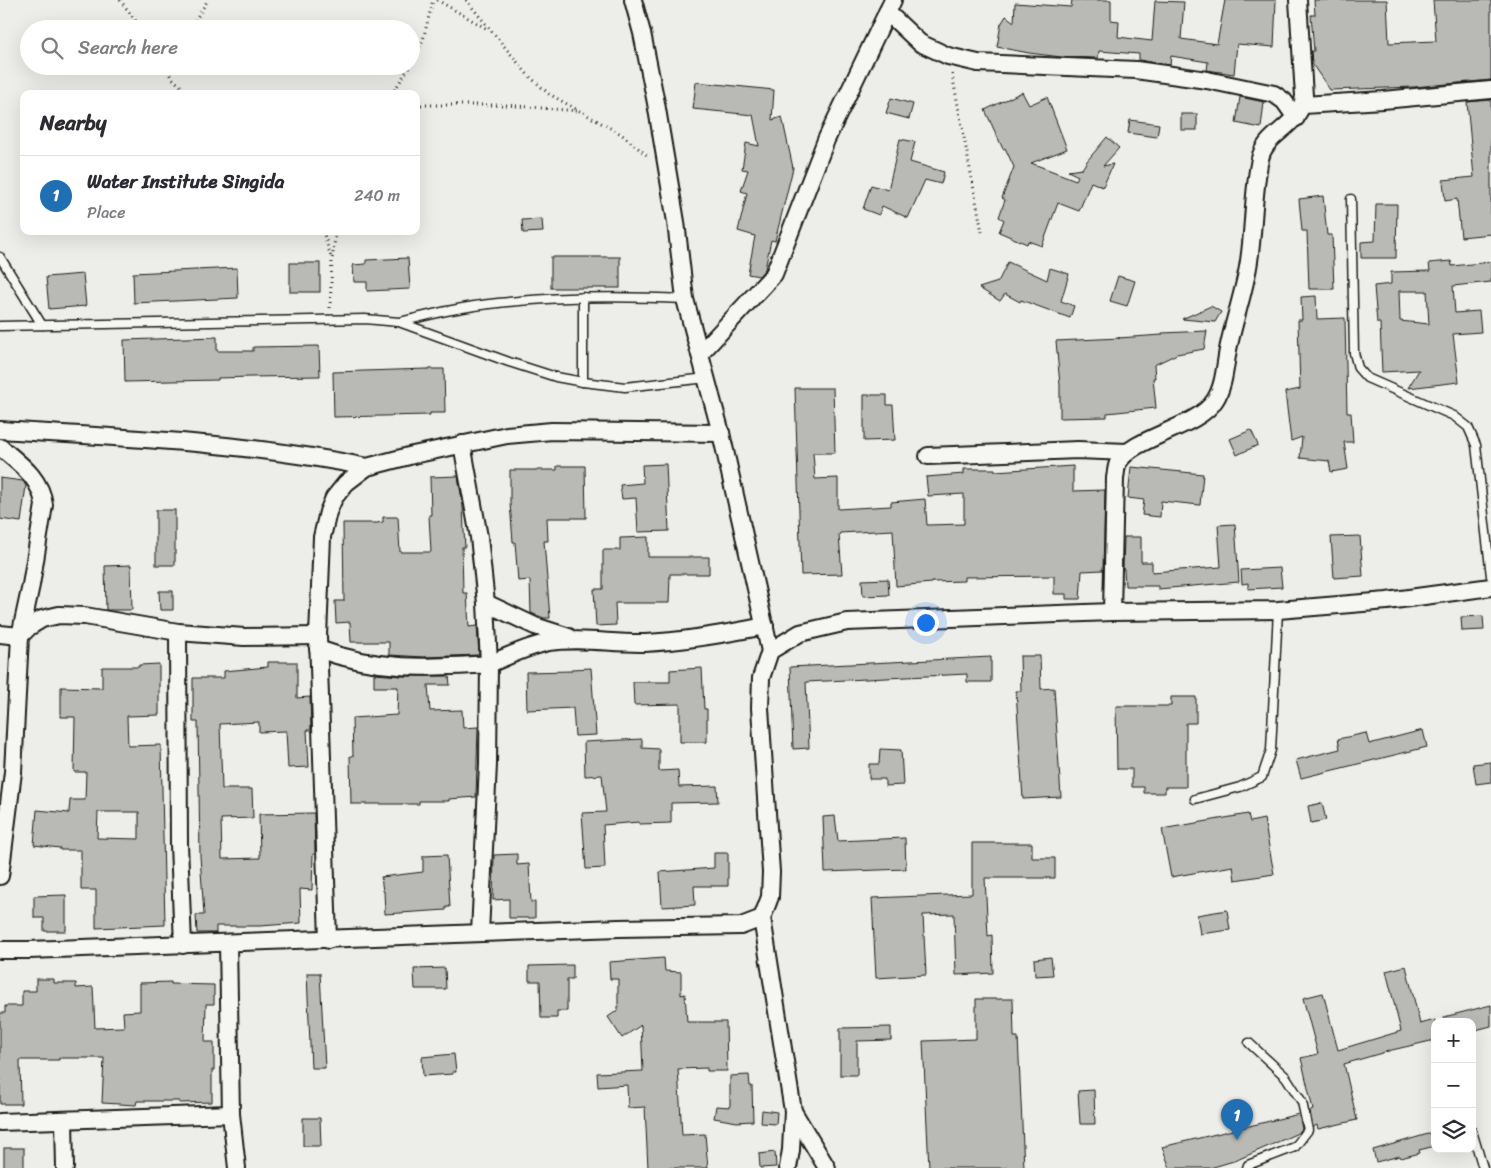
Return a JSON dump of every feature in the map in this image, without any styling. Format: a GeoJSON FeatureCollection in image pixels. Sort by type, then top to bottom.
{"type":"FeatureCollection","features":[{"type":"Feature","properties":{"kind":"street"},"geometry":{"type":"LineString","coordinates":[[633,0],[642,33],[656,103],[676,222],[686,299],[721,433],[770,651],[761,678],[760,708],[772,872],[770,896],[762,918],[793,1111],[788,1168]]}},
{"type":"Feature","properties":{"kind":"street"},"geometry":{"type":"LineString","coordinates":[[1112,612],[1115,478],[1118,464],[1127,452],[1206,410],[1215,400],[1221,385],[1249,262],[1260,156],[1268,143],[1299,111],[1304,96],[1298,0]]}},
{"type":"Feature","properties":{"kind":"street"},"geometry":{"type":"LineString","coordinates":[[700,354],[774,274],[826,140],[890,6],[920,43],[948,56],[978,63],[1136,70],[1207,80],[1274,94],[1299,111],[1383,100],[1491,90]]}},
{"type":"Feature","properties":{"kind":"street"},"geometry":{"type":"LineString","coordinates":[[0,430],[104,435],[222,446],[315,456],[367,467]]}},
{"type":"Feature","properties":{"kind":"street"},"geometry":{"type":"LineString","coordinates":[[328,940],[318,642],[322,537],[328,512],[334,498],[346,483],[367,467],[413,454],[507,435],[552,431],[721,433]]}},
{"type":"Feature","properties":{"kind":"street"},"geometry":{"type":"LineString","coordinates":[[462,444],[479,537],[486,602],[489,664],[488,781],[480,933]]}},
{"type":"Feature","properties":{"kind":"street"},"geometry":{"type":"LineString","coordinates":[[0,447],[37,482],[43,492],[44,505],[36,560],[20,636],[6,772],[0,876]]}},
{"type":"Feature","properties":{"kind":"street"},"geometry":{"type":"LineString","coordinates":[[928,456],[1078,450],[1127,452]]}},
{"type":"Feature","properties":{"kind":"street"},"geometry":{"type":"LineString","coordinates":[[770,651],[800,633],[847,622],[1112,612],[1278,610],[1387,600],[1491,587]]}},
{"type":"Feature","properties":{"kind":"street"},"geometry":{"type":"LineString","coordinates":[[486,602],[535,626],[577,640]]}},
{"type":"Feature","properties":{"kind":"street"},"geometry":{"type":"LineString","coordinates":[[20,636],[29,627],[42,619],[59,615],[84,616],[178,632],[318,642],[358,661],[412,668],[489,664],[521,650],[550,642],[577,640],[643,643],[671,641],[765,626]]}},
{"type":"Feature","properties":{"kind":"street"},"geometry":{"type":"LineString","coordinates":[[178,632],[179,844],[182,944]]}},
{"type":"Feature","properties":{"kind":"street"},"geometry":{"type":"LineString","coordinates":[[0,634],[20,636]]}},
{"type":"Feature","properties":{"kind":"street"},"geometry":{"type":"LineString","coordinates":[[0,950],[328,940],[619,928],[741,926],[762,918]]}},
{"type":"Feature","properties":{"kind":"street"},"geometry":{"type":"LineString","coordinates":[[228,943],[231,1114],[237,1168]]}},
{"type":"Feature","properties":{"kind":"street"},"geometry":{"type":"LineString","coordinates":[[793,1111],[828,1168]]}},
{"type":"Feature","properties":{"kind":"street"},"geometry":{"type":"LineString","coordinates":[[0,1122],[231,1114]]}},
{"type":"Feature","properties":{"kind":"street"},"geometry":{"type":"LineString","coordinates":[[64,1120],[65,1168]]}},
{"type":"Feature","properties":{"kind":"lane"},"geometry":{"type":"LineString","coordinates":[[1351,199],[1354,353],[1358,368],[1367,378],[1454,416],[1468,427],[1476,445],[1491,576]]}},
{"type":"Feature","properties":{"kind":"lane"},"geometry":{"type":"LineString","coordinates":[[0,257],[42,325]]}},
{"type":"Feature","properties":{"kind":"lane"},"geometry":{"type":"LineString","coordinates":[[398,322],[452,310],[498,303],[583,297],[631,296],[686,299]]}},
{"type":"Feature","properties":{"kind":"lane"},"geometry":{"type":"LineString","coordinates":[[583,297],[583,382]]}},
{"type":"Feature","properties":{"kind":"lane"},"geometry":{"type":"LineString","coordinates":[[0,326],[330,318],[365,319],[398,322],[518,365],[556,377],[583,382],[625,387],[706,378]]}},
{"type":"Feature","properties":{"kind":"lane"},"geometry":{"type":"LineString","coordinates":[[1195,799],[1240,787],[1262,777],[1271,750],[1278,610]]}},
{"type":"Feature","properties":{"kind":"lane"},"geometry":{"type":"LineString","coordinates":[[1247,1168],[1295,1147],[1308,1130],[1302,1102],[1286,1077],[1249,1043]]}},
{"type":"Feature","properties":{"kind":"lane"},"geometry":{"type":"LineString","coordinates":[[1476,1144],[1483,1168]]}},
{"type":"Feature","properties":{"kind":"path"},"geometry":{"type":"LineString","coordinates":[[120,0],[135,20]]}},
{"type":"Feature","properties":{"kind":"path"},"geometry":{"type":"LineString","coordinates":[[196,20],[208,0]]}},
{"type":"Feature","properties":{"kind":"path"},"geometry":{"type":"LineString","coordinates":[[420,46],[435,0],[491,31]]}},
{"type":"Feature","properties":{"kind":"path"},"geometry":{"type":"LineString","coordinates":[[466,0],[528,75],[549,94],[621,134],[668,173]]}},
{"type":"Feature","properties":{"kind":"path"},"geometry":{"type":"LineString","coordinates":[[948,56],[982,232]]}},
{"type":"Feature","properties":{"kind":"path"},"geometry":{"type":"LineString","coordinates":[[170,75],[185,90]]}},
{"type":"Feature","properties":{"kind":"path"},"geometry":{"type":"LineString","coordinates":[[395,90],[405,75]]}},
{"type":"Feature","properties":{"kind":"path"},"geometry":{"type":"LineString","coordinates":[[420,105],[505,105],[579,111]]}},
{"type":"Feature","properties":{"kind":"path"},"geometry":{"type":"LineString","coordinates":[[324,235],[332,260]]}},
{"type":"Feature","properties":{"kind":"path"},"geometry":{"type":"LineString","coordinates":[[330,318],[332,260],[335,235]]}},
{"type":"Feature","properties":{"kind":"building"},"geometry":{"type":"Polygon","coordinates":[[[1072,0],[1111,0],[1111,20],[1119,21],[1118,37],[1152,41],[1155,1],[1184,2],[1181,39],[1217,44],[1225,0],[1276,0],[1274,47],[1237,44],[1234,74],[1207,70],[1208,62],[1171,56],[1170,65],[1139,60],[1139,54],[1099,51],[1098,58],[1061,57],[997,47],[1001,24],[1006,16],[1014,22],[1015,3],[1071,7],[1072,0]]]}},
{"type":"Feature","properties":{"kind":"building"},"geometry":{"type":"Polygon","coordinates":[[[1314,0],[1387,0],[1389,43],[1436,41],[1433,0],[1491,0],[1491,80],[1414,87],[1330,90],[1312,64],[1311,51],[1314,51],[1311,15],[1315,15],[1314,0]]]}},
{"type":"Feature","properties":{"kind":"building"},"geometry":{"type":"Polygon","coordinates":[[[696,82],[774,90],[772,120],[782,117],[793,168],[775,241],[771,240],[765,269],[759,276],[748,274],[755,236],[738,231],[747,193],[741,191],[748,170],[742,169],[746,143],[759,146],[753,115],[693,109],[696,82]]]}},
{"type":"Feature","properties":{"kind":"building"},"geometry":{"type":"Polygon","coordinates":[[[1022,92],[1029,105],[1047,97],[1067,149],[1031,163],[1076,180],[1078,176],[1068,171],[1082,169],[1107,137],[1119,148],[1103,166],[1113,164],[1103,187],[1091,182],[1079,211],[1058,203],[1042,246],[1028,241],[1027,244],[999,232],[1004,220],[999,217],[1005,200],[1002,198],[1014,167],[1005,148],[1003,149],[985,110],[1022,92]]]}},
{"type":"Feature","properties":{"kind":"building"},"geometry":{"type":"Polygon","coordinates":[[[1240,97],[1264,102],[1261,128],[1236,123],[1240,97]]]}},
{"type":"Feature","properties":{"kind":"building"},"geometry":{"type":"Polygon","coordinates":[[[891,98],[913,104],[909,119],[886,113],[891,98]]]}},
{"type":"Feature","properties":{"kind":"building"},"geometry":{"type":"Polygon","coordinates":[[[1491,100],[1491,234],[1461,237],[1457,199],[1445,201],[1443,180],[1474,177],[1467,102],[1491,100]]]}},
{"type":"Feature","properties":{"kind":"building"},"geometry":{"type":"Polygon","coordinates":[[[1181,114],[1197,114],[1197,130],[1181,130],[1181,114]]]}},
{"type":"Feature","properties":{"kind":"building"},"geometry":{"type":"Polygon","coordinates":[[[1130,120],[1159,124],[1157,137],[1128,133],[1130,120]]]}},
{"type":"Feature","properties":{"kind":"building"},"geometry":{"type":"Polygon","coordinates":[[[900,139],[915,142],[910,162],[944,172],[941,184],[925,180],[908,218],[882,206],[879,215],[863,209],[871,185],[888,190],[900,139]]]}},
{"type":"Feature","properties":{"kind":"building"},"geometry":{"type":"Polygon","coordinates":[[[1323,196],[1327,235],[1332,235],[1334,289],[1309,289],[1307,231],[1302,231],[1299,199],[1323,196]]]}},
{"type":"Feature","properties":{"kind":"building"},"geometry":{"type":"Polygon","coordinates":[[[1376,204],[1397,204],[1396,258],[1361,258],[1361,242],[1375,241],[1376,204]]]}},
{"type":"Feature","properties":{"kind":"building"},"geometry":{"type":"Polygon","coordinates":[[[542,219],[543,232],[523,233],[522,220],[542,219]]]}},
{"type":"Feature","properties":{"kind":"building"},"geometry":{"type":"Polygon","coordinates":[[[551,257],[620,257],[620,288],[551,288],[551,257]]]}},
{"type":"Feature","properties":{"kind":"building"},"geometry":{"type":"Polygon","coordinates":[[[408,258],[410,289],[367,291],[367,282],[354,282],[353,265],[366,264],[366,260],[408,258]]]}},
{"type":"Feature","properties":{"kind":"building"},"geometry":{"type":"Polygon","coordinates":[[[1451,261],[1452,266],[1491,262],[1491,282],[1453,286],[1455,313],[1479,311],[1481,332],[1453,334],[1459,382],[1408,388],[1419,370],[1382,372],[1380,323],[1377,323],[1374,286],[1391,284],[1391,272],[1430,271],[1429,263],[1451,261]],[[1399,291],[1400,321],[1429,324],[1427,291],[1399,291]]]}},
{"type":"Feature","properties":{"kind":"building"},"geometry":{"type":"Polygon","coordinates":[[[1008,262],[1047,280],[1050,268],[1069,274],[1061,301],[1074,306],[1070,318],[1021,300],[1020,302],[1005,294],[1000,301],[979,288],[998,282],[1008,262]]]}},
{"type":"Feature","properties":{"kind":"building"},"geometry":{"type":"Polygon","coordinates":[[[290,263],[320,263],[320,292],[290,292],[290,263]]]}},
{"type":"Feature","properties":{"kind":"building"},"geometry":{"type":"Polygon","coordinates":[[[237,268],[238,298],[134,303],[133,273],[237,268]]]}},
{"type":"Feature","properties":{"kind":"building"},"geometry":{"type":"Polygon","coordinates":[[[83,274],[86,306],[49,309],[46,277],[83,274]]]}},
{"type":"Feature","properties":{"kind":"building"},"geometry":{"type":"Polygon","coordinates":[[[1118,276],[1135,281],[1127,306],[1110,301],[1118,276]]]}},
{"type":"Feature","properties":{"kind":"building"},"geometry":{"type":"Polygon","coordinates":[[[1316,296],[1317,319],[1345,318],[1347,413],[1351,413],[1353,442],[1344,442],[1348,469],[1331,472],[1329,461],[1300,458],[1302,437],[1291,441],[1285,392],[1300,389],[1298,320],[1302,320],[1301,297],[1316,296]]]}},
{"type":"Feature","properties":{"kind":"building"},"geometry":{"type":"Polygon","coordinates":[[[1211,306],[1221,312],[1215,322],[1182,319],[1211,306]]]}},
{"type":"Feature","properties":{"kind":"building"},"geometry":{"type":"Polygon","coordinates":[[[1207,331],[1204,349],[1177,354],[1154,365],[1155,378],[1153,378],[1156,408],[1107,413],[1107,417],[1060,418],[1060,385],[1056,341],[1207,331]]]}},
{"type":"Feature","properties":{"kind":"building"},"geometry":{"type":"Polygon","coordinates":[[[217,337],[217,351],[253,351],[253,347],[319,346],[320,376],[125,382],[124,340],[217,337]]]}},
{"type":"Feature","properties":{"kind":"building"},"geometry":{"type":"Polygon","coordinates":[[[444,369],[445,413],[334,417],[333,372],[444,369]]]}},
{"type":"Feature","properties":{"kind":"building"},"geometry":{"type":"Polygon","coordinates":[[[795,388],[833,388],[835,453],[813,453],[815,479],[838,478],[838,509],[891,506],[891,502],[925,499],[927,525],[964,524],[964,494],[928,496],[926,477],[964,474],[964,469],[995,469],[995,471],[1073,466],[1073,491],[1105,490],[1103,570],[1082,571],[1080,599],[1066,599],[1066,594],[1054,594],[1054,576],[964,577],[964,581],[896,586],[893,530],[840,533],[842,574],[801,575],[795,388]]]}},
{"type":"Feature","properties":{"kind":"building"},"geometry":{"type":"Polygon","coordinates":[[[864,395],[887,395],[887,405],[893,405],[895,440],[864,441],[864,395]]]}},
{"type":"Feature","properties":{"kind":"building"},"geometry":{"type":"Polygon","coordinates":[[[1251,430],[1258,445],[1237,455],[1230,439],[1251,430]]]}},
{"type":"Feature","properties":{"kind":"building"},"geometry":{"type":"Polygon","coordinates":[[[666,464],[669,531],[638,532],[636,498],[622,499],[620,485],[643,483],[642,465],[666,464]]]}},
{"type":"Feature","properties":{"kind":"building"},"geometry":{"type":"Polygon","coordinates":[[[557,466],[585,466],[586,518],[547,518],[548,541],[544,541],[550,618],[544,618],[531,613],[530,580],[518,581],[510,503],[510,470],[557,470],[557,466]]]}},
{"type":"Feature","properties":{"kind":"building"},"geometry":{"type":"Polygon","coordinates":[[[1131,467],[1203,474],[1200,505],[1161,501],[1160,517],[1142,515],[1144,500],[1128,498],[1131,467]]]}},
{"type":"Feature","properties":{"kind":"building"},"geometry":{"type":"Polygon","coordinates":[[[458,476],[463,506],[465,547],[462,547],[463,593],[467,593],[469,627],[477,626],[479,655],[424,657],[389,655],[389,642],[351,642],[350,622],[336,623],[335,601],[344,601],[343,523],[377,523],[383,522],[383,517],[398,517],[400,552],[431,552],[429,515],[431,515],[430,477],[458,476]]]}},
{"type":"Feature","properties":{"kind":"building"},"geometry":{"type":"Polygon","coordinates":[[[0,478],[23,481],[26,486],[21,522],[0,519],[0,478]]]}},
{"type":"Feature","properties":{"kind":"building"},"geometry":{"type":"Polygon","coordinates":[[[156,510],[175,510],[175,565],[156,565],[156,510]]]}},
{"type":"Feature","properties":{"kind":"building"},"geometry":{"type":"Polygon","coordinates":[[[1235,524],[1239,582],[1158,589],[1158,586],[1125,586],[1123,569],[1124,537],[1141,537],[1141,562],[1152,562],[1152,572],[1221,567],[1218,525],[1235,524]]]}},
{"type":"Feature","properties":{"kind":"building"},"geometry":{"type":"Polygon","coordinates":[[[1360,536],[1363,576],[1334,578],[1331,537],[1360,536]]]}},
{"type":"Feature","properties":{"kind":"building"},"geometry":{"type":"Polygon","coordinates":[[[648,537],[648,557],[709,557],[709,574],[670,574],[669,603],[615,603],[616,625],[596,626],[594,589],[603,589],[603,550],[620,550],[620,538],[648,537]]]}},
{"type":"Feature","properties":{"kind":"building"},"geometry":{"type":"Polygon","coordinates":[[[131,565],[132,610],[106,610],[105,566],[131,565]]]}},
{"type":"Feature","properties":{"kind":"building"},"geometry":{"type":"Polygon","coordinates":[[[1280,568],[1282,587],[1248,589],[1248,583],[1242,584],[1241,570],[1280,568]]]}},
{"type":"Feature","properties":{"kind":"building"},"geometry":{"type":"Polygon","coordinates":[[[888,579],[889,595],[863,596],[862,580],[888,579]]]}},
{"type":"Feature","properties":{"kind":"building"},"geometry":{"type":"Polygon","coordinates":[[[159,591],[173,591],[173,610],[160,610],[159,591]]]}},
{"type":"Feature","properties":{"kind":"building"},"geometry":{"type":"Polygon","coordinates":[[[1483,616],[1484,630],[1462,631],[1461,617],[1483,616]]]}},
{"type":"Feature","properties":{"kind":"building"},"geometry":{"type":"Polygon","coordinates":[[[1020,656],[1040,656],[1041,689],[1054,688],[1061,797],[1023,799],[1016,691],[1021,691],[1020,656]]]}},
{"type":"Feature","properties":{"kind":"building"},"geometry":{"type":"Polygon","coordinates":[[[991,657],[991,682],[967,682],[967,674],[806,682],[809,748],[793,749],[790,667],[991,657]]]}},
{"type":"Feature","properties":{"kind":"building"},"geometry":{"type":"Polygon","coordinates":[[[268,662],[297,662],[297,698],[310,697],[311,730],[307,730],[309,767],[288,768],[286,731],[259,732],[259,722],[220,724],[222,789],[252,789],[253,818],[221,819],[222,859],[260,858],[259,814],[314,813],[315,854],[313,854],[312,890],[300,889],[301,923],[260,926],[216,926],[216,933],[197,933],[196,915],[204,915],[200,856],[198,722],[193,722],[193,678],[224,678],[224,671],[268,667],[268,662]]]}},
{"type":"Feature","properties":{"kind":"building"},"geometry":{"type":"Polygon","coordinates":[[[159,664],[159,715],[127,716],[128,746],[161,745],[165,925],[96,928],[96,890],[81,890],[81,850],[60,850],[60,848],[34,845],[37,810],[69,813],[70,800],[85,800],[86,772],[74,772],[75,717],[61,717],[61,687],[102,688],[102,667],[139,667],[139,665],[159,664]],[[98,812],[97,838],[139,839],[139,812],[98,812]]]}},
{"type":"Feature","properties":{"kind":"building"},"geometry":{"type":"Polygon","coordinates":[[[591,668],[596,735],[575,736],[573,708],[527,710],[526,672],[572,671],[572,669],[591,668]]]}},
{"type":"Feature","properties":{"kind":"building"},"geometry":{"type":"Polygon","coordinates":[[[702,668],[704,709],[707,709],[707,742],[680,742],[680,704],[634,705],[633,682],[670,682],[670,670],[702,668]]]}},
{"type":"Feature","properties":{"kind":"building"},"geometry":{"type":"Polygon","coordinates":[[[374,674],[449,676],[450,685],[428,685],[430,711],[462,710],[463,728],[478,727],[476,797],[449,799],[449,801],[419,801],[419,804],[351,804],[350,756],[353,756],[352,718],[397,715],[398,687],[374,687],[374,674]]]}},
{"type":"Feature","properties":{"kind":"building"},"geometry":{"type":"Polygon","coordinates":[[[1171,697],[1196,697],[1196,723],[1186,723],[1186,787],[1165,787],[1165,793],[1144,793],[1144,787],[1132,787],[1132,769],[1117,769],[1116,706],[1171,706],[1171,697]]]}},
{"type":"Feature","properties":{"kind":"building"},"geometry":{"type":"Polygon","coordinates":[[[1423,730],[1427,747],[1301,778],[1296,760],[1340,749],[1338,739],[1366,733],[1369,744],[1423,730]]]}},
{"type":"Feature","properties":{"kind":"building"},"geometry":{"type":"Polygon","coordinates":[[[642,739],[642,748],[659,749],[659,771],[678,770],[679,787],[717,786],[718,802],[671,803],[671,823],[639,824],[639,822],[603,825],[605,868],[586,869],[582,813],[606,812],[602,775],[585,776],[584,742],[642,739]]]}},
{"type":"Feature","properties":{"kind":"building"},"geometry":{"type":"Polygon","coordinates":[[[880,749],[901,750],[903,785],[885,786],[885,779],[869,779],[869,764],[879,764],[880,749]]]}},
{"type":"Feature","properties":{"kind":"building"},"geometry":{"type":"Polygon","coordinates":[[[1491,762],[1491,782],[1476,784],[1473,764],[1491,762]]]}},
{"type":"Feature","properties":{"kind":"building"},"geometry":{"type":"Polygon","coordinates":[[[1322,803],[1326,820],[1311,823],[1308,806],[1322,803]]]}},
{"type":"Feature","properties":{"kind":"building"},"geometry":{"type":"Polygon","coordinates":[[[1248,814],[1250,822],[1264,819],[1274,874],[1235,880],[1233,866],[1171,877],[1162,829],[1248,814]]]}},
{"type":"Feature","properties":{"kind":"building"},"geometry":{"type":"Polygon","coordinates":[[[835,816],[838,841],[905,838],[906,869],[825,872],[823,817],[835,816]]]}},
{"type":"Feature","properties":{"kind":"building"},"geometry":{"type":"Polygon","coordinates":[[[972,843],[1032,843],[1032,858],[1055,858],[1055,878],[985,878],[988,936],[992,935],[993,973],[956,975],[954,914],[923,915],[926,975],[876,978],[872,898],[972,894],[972,843]]]}},
{"type":"Feature","properties":{"kind":"building"},"geometry":{"type":"Polygon","coordinates":[[[714,853],[728,853],[728,886],[694,886],[695,905],[662,907],[660,872],[714,868],[714,853]]]}},
{"type":"Feature","properties":{"kind":"building"},"geometry":{"type":"Polygon","coordinates":[[[517,854],[517,865],[529,864],[531,902],[535,902],[535,918],[509,918],[509,899],[493,900],[494,855],[517,854]]]}},
{"type":"Feature","properties":{"kind":"building"},"geometry":{"type":"Polygon","coordinates":[[[447,855],[450,907],[446,907],[446,910],[385,914],[381,877],[423,872],[423,856],[447,855]]]}},
{"type":"Feature","properties":{"kind":"building"},"geometry":{"type":"Polygon","coordinates":[[[66,895],[66,931],[44,931],[44,918],[34,918],[34,896],[66,895]]]}},
{"type":"Feature","properties":{"kind":"building"},"geometry":{"type":"Polygon","coordinates":[[[1227,910],[1230,930],[1200,934],[1197,915],[1227,910]]]}},
{"type":"Feature","properties":{"kind":"building"},"geometry":{"type":"Polygon","coordinates":[[[1051,957],[1053,975],[1035,976],[1034,959],[1051,957]]]}},
{"type":"Feature","properties":{"kind":"building"},"geometry":{"type":"Polygon","coordinates":[[[664,958],[665,971],[681,972],[681,995],[685,994],[687,1022],[726,1022],[727,1071],[707,1071],[707,1068],[678,1069],[682,1135],[705,1134],[708,1168],[648,1168],[645,1107],[628,1108],[627,1085],[598,1087],[597,1073],[643,1071],[641,1025],[622,1038],[608,1017],[618,1010],[618,979],[610,979],[609,962],[664,958]]]}},
{"type":"Feature","properties":{"kind":"building"},"geometry":{"type":"Polygon","coordinates":[[[573,965],[573,979],[567,979],[567,1011],[557,1011],[557,1018],[541,1018],[540,981],[529,981],[529,966],[573,965]]]}},
{"type":"Feature","properties":{"kind":"building"},"geometry":{"type":"Polygon","coordinates":[[[1406,966],[1420,1024],[1431,1021],[1431,1041],[1344,1064],[1357,1120],[1318,1129],[1317,1125],[1313,1127],[1310,1111],[1313,1110],[1301,1058],[1318,1054],[1303,998],[1323,993],[1338,1050],[1401,1031],[1386,971],[1406,966]]]}},
{"type":"Feature","properties":{"kind":"building"},"geometry":{"type":"Polygon","coordinates":[[[445,968],[446,989],[415,989],[414,969],[445,968]]]}},
{"type":"Feature","properties":{"kind":"building"},"geometry":{"type":"Polygon","coordinates":[[[307,973],[320,973],[325,1068],[311,1068],[307,973]]]}},
{"type":"Feature","properties":{"kind":"building"},"geometry":{"type":"Polygon","coordinates":[[[36,979],[54,979],[54,983],[76,983],[76,988],[93,987],[95,1028],[124,1027],[123,1012],[140,1011],[140,983],[171,982],[171,984],[214,985],[214,1004],[206,1004],[205,1042],[214,1042],[212,1102],[137,1101],[136,1105],[102,1103],[104,1058],[59,1058],[59,1060],[20,1060],[21,1104],[0,1104],[0,1013],[5,1013],[5,1006],[22,1006],[22,991],[36,991],[36,979]]]}},
{"type":"Feature","properties":{"kind":"building"},"geometry":{"type":"Polygon","coordinates":[[[976,999],[1013,999],[1014,1037],[1018,1037],[1024,1168],[929,1168],[923,1041],[976,1039],[976,999]]]}},
{"type":"Feature","properties":{"kind":"building"},"geometry":{"type":"Polygon","coordinates":[[[1491,1005],[1491,1026],[1476,1030],[1476,1018],[1444,1017],[1491,1005]]]}},
{"type":"Feature","properties":{"kind":"building"},"geometry":{"type":"Polygon","coordinates":[[[891,1027],[891,1040],[857,1041],[857,1075],[840,1075],[840,1028],[891,1027]]]}},
{"type":"Feature","properties":{"kind":"building"},"geometry":{"type":"Polygon","coordinates":[[[454,1054],[456,1072],[452,1072],[453,1074],[423,1076],[422,1057],[454,1054]]]}},
{"type":"Feature","properties":{"kind":"building"},"geometry":{"type":"Polygon","coordinates":[[[749,1075],[750,1086],[752,1086],[753,1121],[737,1122],[714,1118],[716,1106],[730,1107],[730,1076],[749,1075]]]}},
{"type":"Feature","properties":{"kind":"building"},"geometry":{"type":"Polygon","coordinates":[[[1094,1090],[1095,1124],[1080,1124],[1078,1091],[1094,1090]]]}},
{"type":"Feature","properties":{"kind":"building"},"geometry":{"type":"Polygon","coordinates":[[[762,1110],[777,1112],[776,1124],[761,1123],[762,1110]]]}},
{"type":"Feature","properties":{"kind":"building"},"geometry":{"type":"Polygon","coordinates":[[[1299,1114],[1302,1129],[1298,1133],[1237,1160],[1210,1168],[1170,1168],[1162,1147],[1299,1114]]]}},
{"type":"Feature","properties":{"kind":"building"},"geometry":{"type":"Polygon","coordinates":[[[303,1118],[320,1118],[321,1146],[303,1146],[303,1118]]]}},
{"type":"Feature","properties":{"kind":"building"},"geometry":{"type":"Polygon","coordinates":[[[1431,1133],[1431,1147],[1419,1150],[1420,1153],[1376,1162],[1373,1150],[1431,1133]]]}},
{"type":"Feature","properties":{"kind":"building"},"geometry":{"type":"Polygon","coordinates":[[[4,1148],[24,1148],[24,1168],[4,1168],[4,1148]]]}},
{"type":"Feature","properties":{"kind":"building"},"geometry":{"type":"Polygon","coordinates":[[[775,1152],[776,1167],[760,1168],[759,1154],[775,1152]]]}},
{"type":"Feature","properties":{"kind":"place","name":"Water Institute Singida"},"geometry":{"type":"Point","coordinates":[1237,1140]}}]}
